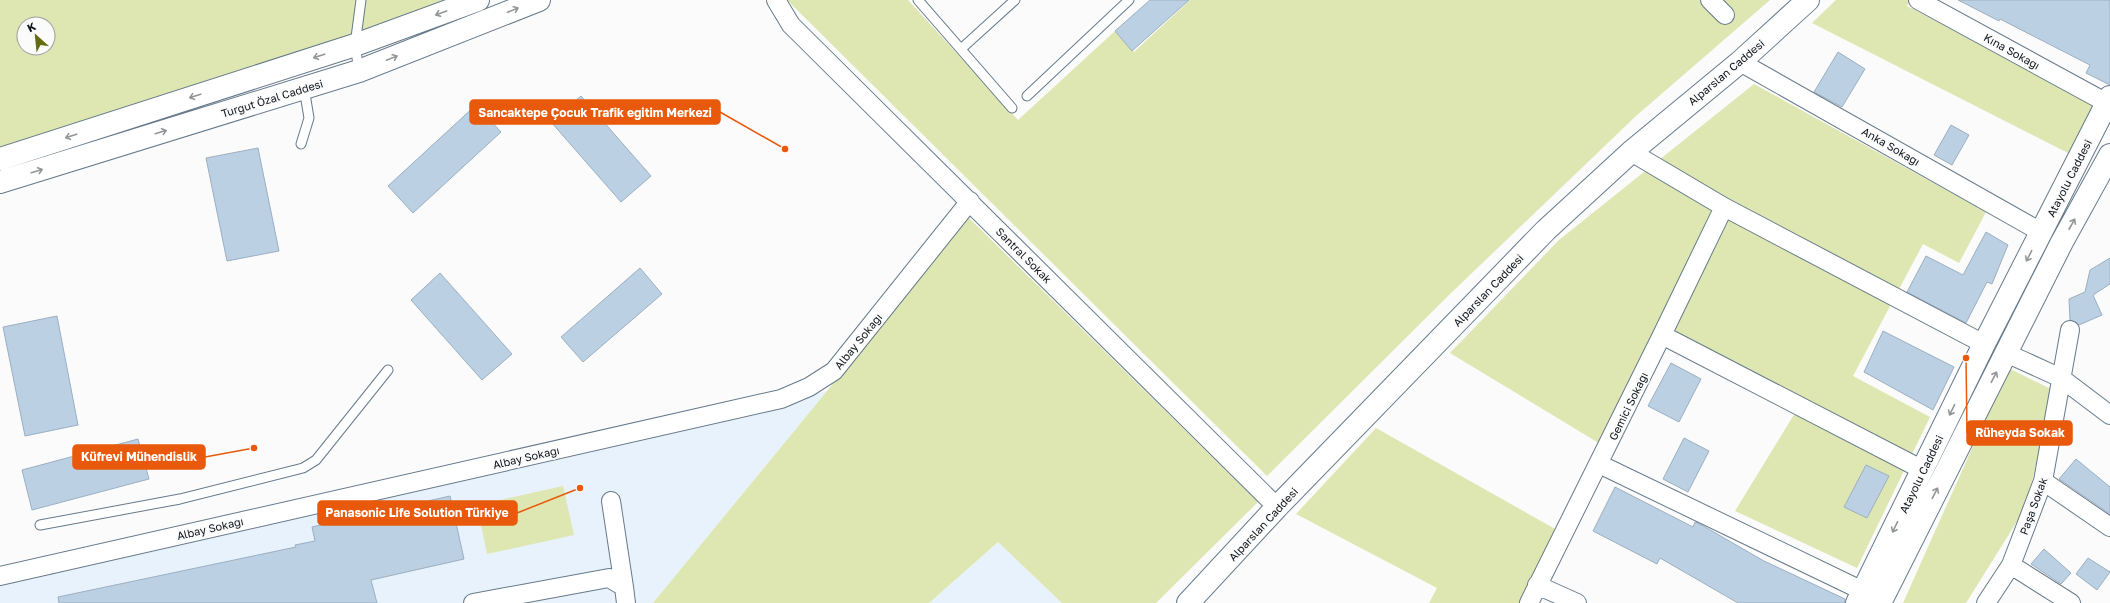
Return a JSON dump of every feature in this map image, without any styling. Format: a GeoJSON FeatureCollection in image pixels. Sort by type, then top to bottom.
{"type":"FeatureCollection","features":[{"type":"Feature","properties":{"kind":"street"},"geometry":{"type":"LineString","coordinates":[[0,159],[355,44],[478,0]]}},
{"type":"Feature","properties":{"kind":"street","name":"Turgut Özal Caddesi"},"geometry":{"type":"LineString","coordinates":[[0,182],[359,71],[539,0]]}},
{"type":"Feature","properties":{"kind":"street","name":"Santral Sokak"},"geometry":{"type":"LineString","coordinates":[[776,0],[791,25],[1278,508]]}},
{"type":"Feature","properties":{"kind":"street"},"geometry":{"type":"LineString","coordinates":[[1710,0],[1725,15]]}},
{"type":"Feature","properties":{"kind":"street","name":"Alparslan Caddesi"},"geometry":{"type":"LineString","coordinates":[[1188,603],[1546,230],[1631,152],[1740,62],[1808,0]]}},
{"type":"Feature","properties":{"kind":"street","name":"Kına Sokağı"},"geometry":{"type":"LineString","coordinates":[[1918,0],[2108,100]]}},
{"type":"Feature","properties":{"kind":"street","name":"Anka Sokağı"},"geometry":{"type":"LineString","coordinates":[[1740,62],[2041,232]]}},
{"type":"Feature","properties":{"kind":"street","name":"Atayolu Caddesi"},"geometry":{"type":"LineString","coordinates":[[1867,599],[1923,470],[1984,344],[2108,100]]}},
{"type":"Feature","properties":{"kind":"street"},"geometry":{"type":"LineString","coordinates":[[1631,152],[1724,207],[1984,344],[2061,378],[2110,415]]}},
{"type":"Feature","properties":{"kind":"street","name":"Atayolu Caddesi"},"geometry":{"type":"LineString","coordinates":[[1867,599],[2006,354],[2062,242],[2109,162]]}},
{"type":"Feature","properties":{"kind":"street","name":"Albay Sokağı"},"geometry":{"type":"LineString","coordinates":[[0,576],[781,399],[809,387],[834,371],[970,201]]}},
{"type":"Feature","properties":{"kind":"street","name":"Gemici Sokağı"},"geometry":{"type":"LineString","coordinates":[[1529,603],[1599,464],[1724,207]]}},
{"type":"Feature","properties":{"kind":"street","name":"Paşa Sokak"},"geometry":{"type":"LineString","coordinates":[[1986,603],[2011,565],[2043,481],[2070,330]]}},
{"type":"Feature","properties":{"kind":"street"},"geometry":{"type":"LineString","coordinates":[[1662,335],[1923,470]]}},
{"type":"Feature","properties":{"kind":"street"},"geometry":{"type":"LineString","coordinates":[[1599,464],[1867,599]]}},
{"type":"Feature","properties":{"kind":"street"},"geometry":{"type":"LineString","coordinates":[[2043,481],[2110,527]]}},
{"type":"Feature","properties":{"kind":"street"},"geometry":{"type":"LineString","coordinates":[[611,501],[625,595]]}},
{"type":"Feature","properties":{"kind":"street"},"geometry":{"type":"LineString","coordinates":[[2011,565],[2070,603]]}},
{"type":"Feature","properties":{"kind":"street"},"geometry":{"type":"LineString","coordinates":[[473,603],[609,578],[625,595]]}},
{"type":"Feature","properties":{"kind":"street"},"geometry":{"type":"LineString","coordinates":[[1537,585],[1577,603]]}},
{"type":"Feature","properties":{"kind":"lane"},"geometry":{"type":"LineString","coordinates":[[359,71],[355,44],[361,0]]}},
{"type":"Feature","properties":{"kind":"lane"},"geometry":{"type":"LineString","coordinates":[[918,0],[1012,108]]}},
{"type":"Feature","properties":{"kind":"lane"},"geometry":{"type":"LineString","coordinates":[[961,49],[1015,0]]}},
{"type":"Feature","properties":{"kind":"lane"},"geometry":{"type":"LineString","coordinates":[[1027,96],[1130,0]]}},
{"type":"Feature","properties":{"kind":"lane"},"geometry":{"type":"LineString","coordinates":[[300,144],[309,118],[304,88]]}},
{"type":"Feature","properties":{"kind":"lane"},"geometry":{"type":"LineString","coordinates":[[40,525],[180,499],[303,468],[316,460],[388,370]]}},
{"type":"Feature","properties":{"kind":"shaded area"},"geometry":{"type":"Polygon","coordinates":[[[827,391],[653,603],[0,603],[0,585],[827,391]]]}},
{"type":"Feature","properties":{"kind":"shaded area"},"geometry":{"type":"Polygon","coordinates":[[[998,542],[1062,603],[929,603],[998,542]]]}},
{"type":"Feature","properties":{"kind":"green space"},"geometry":{"type":"Polygon","coordinates":[[[0,0],[453,0],[0,156],[0,0]]]}},
{"type":"Feature","properties":{"kind":"green space"},"geometry":{"type":"Polygon","coordinates":[[[787,0],[908,0],[1018,120],[1115,31],[1134,52],[1190,0],[1770,0],[1636,116],[1450,294],[1267,476],[787,0]]]}},
{"type":"Feature","properties":{"kind":"green space"},"geometry":{"type":"Polygon","coordinates":[[[1836,0],[1911,0],[1907,6],[2098,106],[2070,154],[1812,23],[1836,0]]]}},
{"type":"Feature","properties":{"kind":"green space"},"geometry":{"type":"Polygon","coordinates":[[[1754,84],[1986,212],[1959,263],[1923,244],[1853,376],[1930,417],[1857,568],[1735,511],[1803,400],[1658,326],[1602,445],[1450,353],[1559,240],[1754,84]]]}},
{"type":"Feature","properties":{"kind":"green space"},"geometry":{"type":"Polygon","coordinates":[[[969,218],[1258,502],[1156,603],[1062,603],[998,542],[929,603],[653,603],[969,218]]]}},
{"type":"Feature","properties":{"kind":"green space"},"geometry":{"type":"Polygon","coordinates":[[[2008,368],[2053,390],[2026,507],[1966,603],[1903,603],[2008,368]]]}},
{"type":"Feature","properties":{"kind":"green space"},"geometry":{"type":"Polygon","coordinates":[[[1376,428],[1557,530],[1522,603],[1429,603],[1437,588],[1296,514],[1376,428]]]}},
{"type":"Feature","properties":{"kind":"green space"},"geometry":{"type":"Polygon","coordinates":[[[563,486],[574,535],[487,554],[477,505],[563,486]]]}},
{"type":"Feature","properties":{"kind":"building"},"geometry":{"type":"Polygon","coordinates":[[[1150,0],[1189,0],[1132,51],[1115,31],[1150,0]]]}},
{"type":"Feature","properties":{"kind":"building"},"geometry":{"type":"Polygon","coordinates":[[[1958,0],[2110,0],[2110,85],[2086,73],[2090,65],[2000,19],[1999,21],[1958,0]]]}},
{"type":"Feature","properties":{"kind":"building"},"geometry":{"type":"Polygon","coordinates":[[[1838,52],[1865,69],[1842,107],[1814,92],[1838,52]]]}},
{"type":"Feature","properties":{"kind":"building"},"geometry":{"type":"Polygon","coordinates":[[[581,96],[651,176],[621,202],[551,122],[581,96]]]}},
{"type":"Feature","properties":{"kind":"building"},"geometry":{"type":"Polygon","coordinates":[[[476,105],[501,132],[413,213],[388,186],[476,105]]]}},
{"type":"Feature","properties":{"kind":"building"},"geometry":{"type":"Polygon","coordinates":[[[1951,125],[1969,135],[1952,165],[1934,155],[1951,125]]]}},
{"type":"Feature","properties":{"kind":"building"},"geometry":{"type":"Polygon","coordinates":[[[258,148],[279,251],[227,261],[206,158],[258,148]]]}},
{"type":"Feature","properties":{"kind":"building"},"geometry":{"type":"Polygon","coordinates":[[[1986,232],[2008,245],[1992,284],[1987,282],[1966,323],[1907,292],[1926,256],[1963,275],[1986,232]]]}},
{"type":"Feature","properties":{"kind":"building"},"geometry":{"type":"Polygon","coordinates":[[[2110,258],[2110,284],[2093,295],[2102,315],[2079,325],[2070,320],[2069,299],[2085,292],[2090,270],[2110,258]]]}},
{"type":"Feature","properties":{"kind":"building"},"geometry":{"type":"Polygon","coordinates":[[[640,268],[662,294],[583,362],[561,337],[640,268]]]}},
{"type":"Feature","properties":{"kind":"building"},"geometry":{"type":"Polygon","coordinates":[[[440,273],[512,354],[482,380],[411,300],[440,273]]]}},
{"type":"Feature","properties":{"kind":"building"},"geometry":{"type":"Polygon","coordinates":[[[57,316],[78,425],[25,436],[3,327],[57,316]]]}},
{"type":"Feature","properties":{"kind":"building"},"geometry":{"type":"Polygon","coordinates":[[[1883,331],[1954,367],[1933,410],[1864,372],[1883,331]]]}},
{"type":"Feature","properties":{"kind":"building"},"geometry":{"type":"Polygon","coordinates":[[[1671,363],[1701,379],[1679,422],[1648,406],[1671,363]]]}},
{"type":"Feature","properties":{"kind":"building"},"geometry":{"type":"Polygon","coordinates":[[[1684,438],[1709,451],[1688,492],[1663,479],[1684,438]]]}},
{"type":"Feature","properties":{"kind":"building"},"geometry":{"type":"Polygon","coordinates":[[[138,439],[149,479],[32,510],[22,470],[138,439]]]}},
{"type":"Feature","properties":{"kind":"building"},"geometry":{"type":"Polygon","coordinates":[[[2076,459],[2110,487],[2110,514],[2059,479],[2076,459]]]}},
{"type":"Feature","properties":{"kind":"building"},"geometry":{"type":"Polygon","coordinates":[[[1866,465],[1889,476],[1867,518],[1844,507],[1866,465]]]}},
{"type":"Feature","properties":{"kind":"building"},"geometry":{"type":"Polygon","coordinates":[[[1615,487],[1693,527],[1695,522],[1698,523],[1764,561],[1845,599],[1845,603],[1738,603],[1660,558],[1657,564],[1593,531],[1615,487]]]}},
{"type":"Feature","properties":{"kind":"building"},"geometry":{"type":"Polygon","coordinates":[[[450,496],[464,559],[371,580],[377,603],[59,603],[58,597],[296,547],[295,545],[315,541],[312,527],[450,496]]]}},
{"type":"Feature","properties":{"kind":"building"},"geometry":{"type":"Polygon","coordinates":[[[2044,549],[2071,573],[2061,584],[2031,564],[2044,549]]]}},
{"type":"Feature","properties":{"kind":"building"},"geometry":{"type":"Polygon","coordinates":[[[2088,558],[2110,572],[2097,590],[2076,574],[2088,558]]]}},
{"type":"Feature","properties":{"kind":"place","name":"Sancaktepe Çocuk Trafik eğitim Merkezi"},"geometry":{"type":"Point","coordinates":[785,149]}},
{"type":"Feature","properties":{"kind":"place","name":"Rüheyda Sokak"},"geometry":{"type":"Point","coordinates":[1966,358]}},
{"type":"Feature","properties":{"kind":"place","name":"Küfrevi Mühendislik"},"geometry":{"type":"Point","coordinates":[254,448]}},
{"type":"Feature","properties":{"kind":"place","name":"Panasonic Life Solution Türkiye"},"geometry":{"type":"Point","coordinates":[580,488]}}]}
